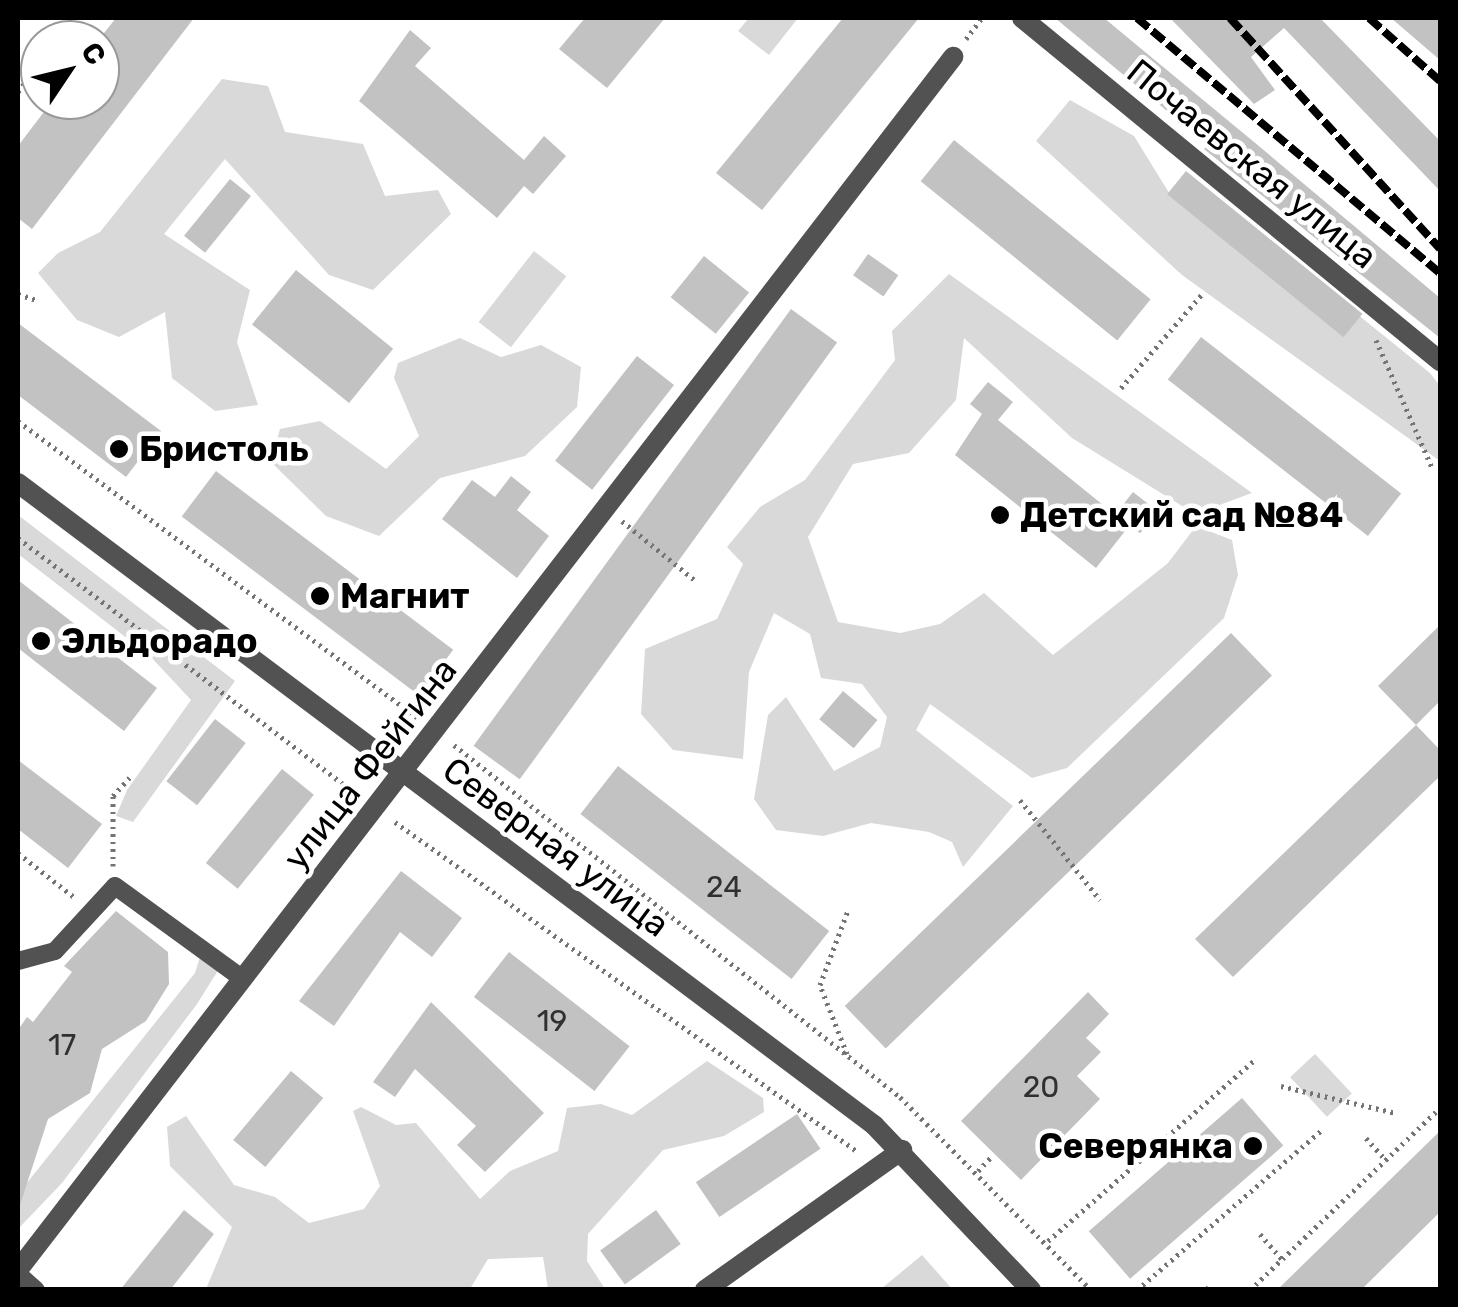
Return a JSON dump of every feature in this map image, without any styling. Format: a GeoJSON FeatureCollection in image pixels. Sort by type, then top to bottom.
{"type":"FeatureCollection","features":[{"type":"Feature","properties":{"kind":"street","name":"Почаевская улица"},"geometry":{"type":"LineString","coordinates":[[1022,18],[1440,361]]}},
{"type":"Feature","properties":{"kind":"street","name":"улица Фейгина"},"geometry":{"type":"LineString","coordinates":[[20,1263],[608,510],[953,57]]}},
{"type":"Feature","properties":{"kind":"street","name":"Северная улица"},"geometry":{"type":"LineString","coordinates":[[18,484],[902,1150],[1032,1290]]}},
{"type":"Feature","properties":{"kind":"street"},"geometry":{"type":"LineString","coordinates":[[704,1290],[902,1150]]}},
{"type":"Feature","properties":{"kind":"lane"},"geometry":{"type":"LineString","coordinates":[[18,961],[55,951],[89,909],[114,886],[243,979]]}},
{"type":"Feature","properties":{"kind":"lane"},"geometry":{"type":"LineString","coordinates":[[20,1263],[36,1290]]}},
{"type":"Feature","properties":{"kind":"path"},"geometry":{"type":"LineString","coordinates":[[1354,290],[1434,470]]}},
{"type":"Feature","properties":{"kind":"path"},"geometry":{"type":"LineString","coordinates":[[1121,388],[1202,293]]}},
{"type":"Feature","properties":{"kind":"path"},"geometry":{"type":"LineString","coordinates":[[18,294],[37,300]]}},
{"type":"Feature","properties":{"kind":"path"},"geometry":{"type":"LineString","coordinates":[[18,421],[436,731],[848,1057],[978,1171],[1091,1290]]}},
{"type":"Feature","properties":{"kind":"path"},"geometry":{"type":"LineString","coordinates":[[608,510],[697,582]]}},
{"type":"Feature","properties":{"kind":"path"},"geometry":{"type":"LineString","coordinates":[[18,538],[376,808],[879,1166]]}},
{"type":"Feature","properties":{"kind":"path"},"geometry":{"type":"LineString","coordinates":[[114,886],[113,796],[132,776]]}},
{"type":"Feature","properties":{"kind":"path"},"geometry":{"type":"LineString","coordinates":[[1020,800],[1100,900]]}},
{"type":"Feature","properties":{"kind":"path"},"geometry":{"type":"LineString","coordinates":[[18,853],[89,909]]}},
{"type":"Feature","properties":{"kind":"path"},"geometry":{"type":"LineString","coordinates":[[848,1057],[820,985],[849,908]]}},
{"type":"Feature","properties":{"kind":"path"},"geometry":{"type":"LineString","coordinates":[[1048,1242],[1256,1059]]}},
{"type":"Feature","properties":{"kind":"path"},"geometry":{"type":"LineString","coordinates":[[1281,1086],[1396,1113]]}},
{"type":"Feature","properties":{"kind":"path"},"geometry":{"type":"LineString","coordinates":[[1250,1290],[1440,1108]]}},
{"type":"Feature","properties":{"kind":"path"},"geometry":{"type":"LineString","coordinates":[[1137,1290],[1322,1130]]}},
{"type":"Feature","properties":{"kind":"path"},"geometry":{"type":"LineString","coordinates":[[1366,1138],[1386,1160]]}},
{"type":"Feature","properties":{"kind":"path"},"geometry":{"type":"LineString","coordinates":[[978,1171],[991,1157]]}},
{"type":"Feature","properties":{"kind":"path"},"geometry":{"type":"LineString","coordinates":[[1260,1234],[1282,1259]]}},
{"type":"Feature","properties":{"kind":"shaded area"},"geometry":{"type":"Polygon","coordinates":[[[749,18],[798,18],[769,55],[738,31],[749,18]]]}},
{"type":"Feature","properties":{"kind":"shaded area"},"geometry":{"type":"Polygon","coordinates":[[[222,79],[268,86],[285,132],[363,144],[385,196],[438,190],[451,214],[373,290],[329,275],[225,159],[164,234],[250,290],[237,342],[258,405],[215,411],[172,378],[165,312],[119,337],[77,320],[38,273],[58,253],[100,232],[222,79]]]}},
{"type":"Feature","properties":{"kind":"shaded area"},"geometry":{"type":"Polygon","coordinates":[[[1070,100],[1134,136],[1171,196],[1336,297],[1430,373],[1440,386],[1440,461],[1182,275],[1036,141],[1070,100]]]}},
{"type":"Feature","properties":{"kind":"shaded area"},"geometry":{"type":"Polygon","coordinates":[[[534,251],[566,276],[511,347],[479,322],[534,251]]]}},
{"type":"Feature","properties":{"kind":"shaded area"},"geometry":{"type":"Polygon","coordinates":[[[949,274],[1252,493],[1195,514],[1072,438],[964,338],[956,400],[909,453],[853,464],[808,537],[838,622],[900,633],[940,624],[984,593],[1053,655],[1168,563],[1196,526],[1232,540],[1238,575],[1224,618],[1067,768],[1032,778],[930,704],[916,730],[1013,806],[963,867],[952,842],[929,832],[871,823],[823,836],[776,830],[754,799],[768,715],[786,697],[834,771],[880,747],[887,717],[862,684],[821,678],[810,634],[774,613],[749,672],[743,759],[673,750],[641,714],[645,649],[717,619],[743,564],[727,547],[760,507],[805,480],[895,360],[892,331],[949,274]]]}},
{"type":"Feature","properties":{"kind":"shaded area"},"geometry":{"type":"Polygon","coordinates":[[[460,338],[501,357],[541,345],[581,367],[577,407],[525,456],[440,478],[379,536],[326,516],[271,462],[280,429],[320,421],[386,469],[419,436],[394,378],[398,363],[460,338]]]}},
{"type":"Feature","properties":{"kind":"shaded area"},"geometry":{"type":"Polygon","coordinates":[[[18,515],[235,681],[133,822],[116,816],[127,790],[191,700],[150,656],[18,554],[18,515]]]}},
{"type":"Feature","properties":{"kind":"shaded area"},"geometry":{"type":"Polygon","coordinates":[[[200,957],[219,969],[197,1004],[62,1183],[18,1229],[18,1194],[195,973],[200,957]]]}},
{"type":"Feature","properties":{"kind":"shaded area"},"geometry":{"type":"Polygon","coordinates":[[[1315,1054],[1352,1093],[1327,1117],[1290,1077],[1315,1054]]]}},
{"type":"Feature","properties":{"kind":"shaded area"},"geometry":{"type":"Polygon","coordinates":[[[707,1061],[763,1098],[764,1112],[724,1136],[663,1150],[588,1234],[587,1261],[605,1289],[548,1289],[543,1257],[488,1259],[470,1289],[206,1289],[232,1227],[170,1166],[167,1127],[186,1116],[234,1185],[275,1197],[309,1223],[364,1209],[380,1186],[353,1111],[361,1107],[396,1125],[416,1123],[480,1199],[510,1171],[558,1151],[567,1108],[601,1104],[632,1115],[707,1061]]]}},
{"type":"Feature","properties":{"kind":"shaded area"},"geometry":{"type":"Polygon","coordinates":[[[922,1255],[952,1289],[881,1289],[922,1255]]]}},
{"type":"Feature","properties":{"kind":"building"},"geometry":{"type":"Polygon","coordinates":[[[194,18],[120,114],[120,20],[114,20],[194,18]]]}},
{"type":"Feature","properties":{"kind":"building"},"geometry":{"type":"Polygon","coordinates":[[[585,18],[665,18],[607,88],[559,49],[585,18]]]}},
{"type":"Feature","properties":{"kind":"building"},"geometry":{"type":"Polygon","coordinates":[[[843,18],[919,18],[762,210],[716,173],[843,18]]]}},
{"type":"Feature","properties":{"kind":"building"},"geometry":{"type":"Polygon","coordinates":[[[1055,18],[1104,18],[1260,147],[1440,298],[1440,338],[1204,149],[1208,145],[1055,18]]]}},
{"type":"Feature","properties":{"kind":"building"},"geometry":{"type":"Polygon","coordinates":[[[1170,18],[1320,18],[1440,141],[1440,191],[1284,28],[1251,57],[1275,90],[1254,104],[1170,18]]]}},
{"type":"Feature","properties":{"kind":"building"},"geometry":{"type":"Polygon","coordinates":[[[1391,18],[1440,18],[1440,60],[1391,18]]]}},
{"type":"Feature","properties":{"kind":"building"},"geometry":{"type":"Polygon","coordinates":[[[410,30],[431,48],[415,66],[524,160],[544,136],[566,156],[533,194],[524,186],[497,218],[359,101],[410,30]]]}},
{"type":"Feature","properties":{"kind":"building"},"geometry":{"type":"Polygon","coordinates":[[[38,120],[116,120],[32,229],[18,218],[18,146],[38,120]]]}},
{"type":"Feature","properties":{"kind":"building"},"geometry":{"type":"Polygon","coordinates":[[[954,140],[1151,299],[1117,340],[921,181],[954,140]]]}},
{"type":"Feature","properties":{"kind":"building"},"geometry":{"type":"Polygon","coordinates":[[[1186,171],[1362,314],[1344,337],[1167,194],[1186,171]]]}},
{"type":"Feature","properties":{"kind":"building"},"geometry":{"type":"Polygon","coordinates":[[[230,179],[251,196],[205,253],[184,236],[230,179]]]}},
{"type":"Feature","properties":{"kind":"building"},"geometry":{"type":"Polygon","coordinates":[[[868,254],[898,275],[883,297],[853,275],[868,254]]]}},
{"type":"Feature","properties":{"kind":"building"},"geometry":{"type":"Polygon","coordinates":[[[704,256],[749,293],[716,334],[671,297],[704,256]]]}},
{"type":"Feature","properties":{"kind":"building"},"geometry":{"type":"Polygon","coordinates":[[[296,270],[393,349],[349,403],[252,324],[296,270]]]}},
{"type":"Feature","properties":{"kind":"building"},"geometry":{"type":"Polygon","coordinates":[[[791,309],[837,343],[520,779],[474,746],[791,309]]]}},
{"type":"Feature","properties":{"kind":"building"},"geometry":{"type":"Polygon","coordinates":[[[18,323],[161,431],[126,477],[18,395],[18,323]]]}},
{"type":"Feature","properties":{"kind":"building"},"geometry":{"type":"Polygon","coordinates":[[[1201,337],[1401,493],[1368,536],[1168,380],[1201,337]]]}},
{"type":"Feature","properties":{"kind":"building"},"geometry":{"type":"Polygon","coordinates":[[[637,356],[674,385],[592,490],[555,461],[637,356]]]}},
{"type":"Feature","properties":{"kind":"building"},"geometry":{"type":"Polygon","coordinates":[[[988,382],[1013,402],[998,420],[1129,526],[1096,568],[955,455],[982,414],[970,404],[988,382]]]}},
{"type":"Feature","properties":{"kind":"building"},"geometry":{"type":"Polygon","coordinates":[[[216,471],[453,650],[419,695],[182,517],[216,471]]]}},
{"type":"Feature","properties":{"kind":"building"},"geometry":{"type":"Polygon","coordinates":[[[511,476],[531,492],[517,510],[549,536],[517,578],[442,519],[472,480],[495,497],[511,476]]]}},
{"type":"Feature","properties":{"kind":"building"},"geometry":{"type":"Polygon","coordinates":[[[1133,492],[1157,511],[1140,533],[1116,514],[1133,492]]]}},
{"type":"Feature","properties":{"kind":"building"},"geometry":{"type":"Polygon","coordinates":[[[18,580],[157,688],[124,731],[18,648],[18,580]]]}},
{"type":"Feature","properties":{"kind":"building"},"geometry":{"type":"Polygon","coordinates":[[[1440,625],[1440,701],[1416,725],[1378,686],[1440,625]]]}},
{"type":"Feature","properties":{"kind":"building"},"geometry":{"type":"Polygon","coordinates":[[[1231,633],[1272,675],[886,1048],[845,1006],[1231,633]]]}},
{"type":"Feature","properties":{"kind":"building"},"geometry":{"type":"Polygon","coordinates":[[[843,691],[877,720],[854,748],[819,719],[843,691]]]}},
{"type":"Feature","properties":{"kind":"building"},"geometry":{"type":"Polygon","coordinates":[[[215,719],[246,743],[197,805],[166,781],[215,719]]]}},
{"type":"Feature","properties":{"kind":"building"},"geometry":{"type":"Polygon","coordinates":[[[1416,725],[1440,750],[1440,776],[1233,977],[1195,939],[1416,725]]]}},
{"type":"Feature","properties":{"kind":"building"},"geometry":{"type":"Polygon","coordinates":[[[18,760],[102,824],[68,868],[18,829],[18,760]]]}},
{"type":"Feature","properties":{"kind":"building"},"geometry":{"type":"Polygon","coordinates":[[[618,766],[829,931],[792,979],[580,814],[618,766]]]}},
{"type":"Feature","properties":{"kind":"building"},"geometry":{"type":"Polygon","coordinates":[[[282,769],[314,795],[238,889],[206,863],[282,769]]]}},
{"type":"Feature","properties":{"kind":"building"},"geometry":{"type":"Polygon","coordinates":[[[401,871],[462,918],[432,957],[400,932],[334,1026],[299,1001],[401,871]]]}},
{"type":"Feature","properties":{"kind":"building"},"geometry":{"type":"Polygon","coordinates":[[[116,911],[168,952],[169,984],[146,1021],[102,1049],[90,1093],[48,1119],[18,1211],[18,1030],[27,1017],[33,1022],[72,972],[64,966],[116,911]]]}},
{"type":"Feature","properties":{"kind":"building"},"geometry":{"type":"Polygon","coordinates":[[[509,952],[630,1046],[594,1091],[474,997],[509,952]]]}},
{"type":"Feature","properties":{"kind":"building"},"geometry":{"type":"Polygon","coordinates":[[[1088,992],[1109,1014],[1086,1038],[1101,1052],[1077,1076],[1100,1099],[1021,1180],[961,1121],[1088,992]]]}},
{"type":"Feature","properties":{"kind":"building"},"geometry":{"type":"Polygon","coordinates":[[[431,1002],[544,1113],[485,1172],[457,1145],[476,1126],[415,1069],[395,1097],[373,1082],[431,1002]]]}},
{"type":"Feature","properties":{"kind":"building"},"geometry":{"type":"Polygon","coordinates":[[[291,1071],[323,1098],[265,1167],[233,1140],[291,1071]]]}},
{"type":"Feature","properties":{"kind":"building"},"geometry":{"type":"Polygon","coordinates":[[[1242,1098],[1283,1146],[1130,1279],[1089,1231],[1242,1098]]]}},
{"type":"Feature","properties":{"kind":"building"},"geometry":{"type":"Polygon","coordinates":[[[797,1114],[820,1149],[719,1217],[696,1182],[797,1114]]]}},
{"type":"Feature","properties":{"kind":"building"},"geometry":{"type":"Polygon","coordinates":[[[1440,1131],[1440,1212],[1361,1290],[1277,1290],[1440,1131]]]}},
{"type":"Feature","properties":{"kind":"building"},"geometry":{"type":"Polygon","coordinates":[[[184,1210],[214,1234],[170,1290],[120,1290],[184,1210]]]}},
{"type":"Feature","properties":{"kind":"building"},"geometry":{"type":"Polygon","coordinates":[[[656,1210],[681,1244],[625,1285],[600,1251],[656,1210]]]}},
{"type":"Feature","properties":{"kind":"railway"},"geometry":{"type":"LineString","coordinates":[[1137,18],[1440,273]]}},
{"type":"Feature","properties":{"kind":"railway"},"geometry":{"type":"LineString","coordinates":[[1230,18],[1440,249]]}},
{"type":"Feature","properties":{"kind":"railway"},"geometry":{"type":"LineString","coordinates":[[1369,18],[1440,81]]}},
{"type":"Feature","properties":{"kind":"place","name":"Бристоль"},"geometry":{"type":"Point","coordinates":[119,449]}},
{"type":"Feature","properties":{"kind":"place","name":"Детский сад №84"},"geometry":{"type":"Point","coordinates":[1000,515]}},
{"type":"Feature","properties":{"kind":"place","name":"Магнит"},"geometry":{"type":"Point","coordinates":[320,596]}},
{"type":"Feature","properties":{"kind":"place","name":"Эльдорадо"},"geometry":{"type":"Point","coordinates":[41,641]}},
{"type":"Feature","properties":{"kind":"place","name":"Северянка"},"geometry":{"type":"Point","coordinates":[1253,1146]}}]}
